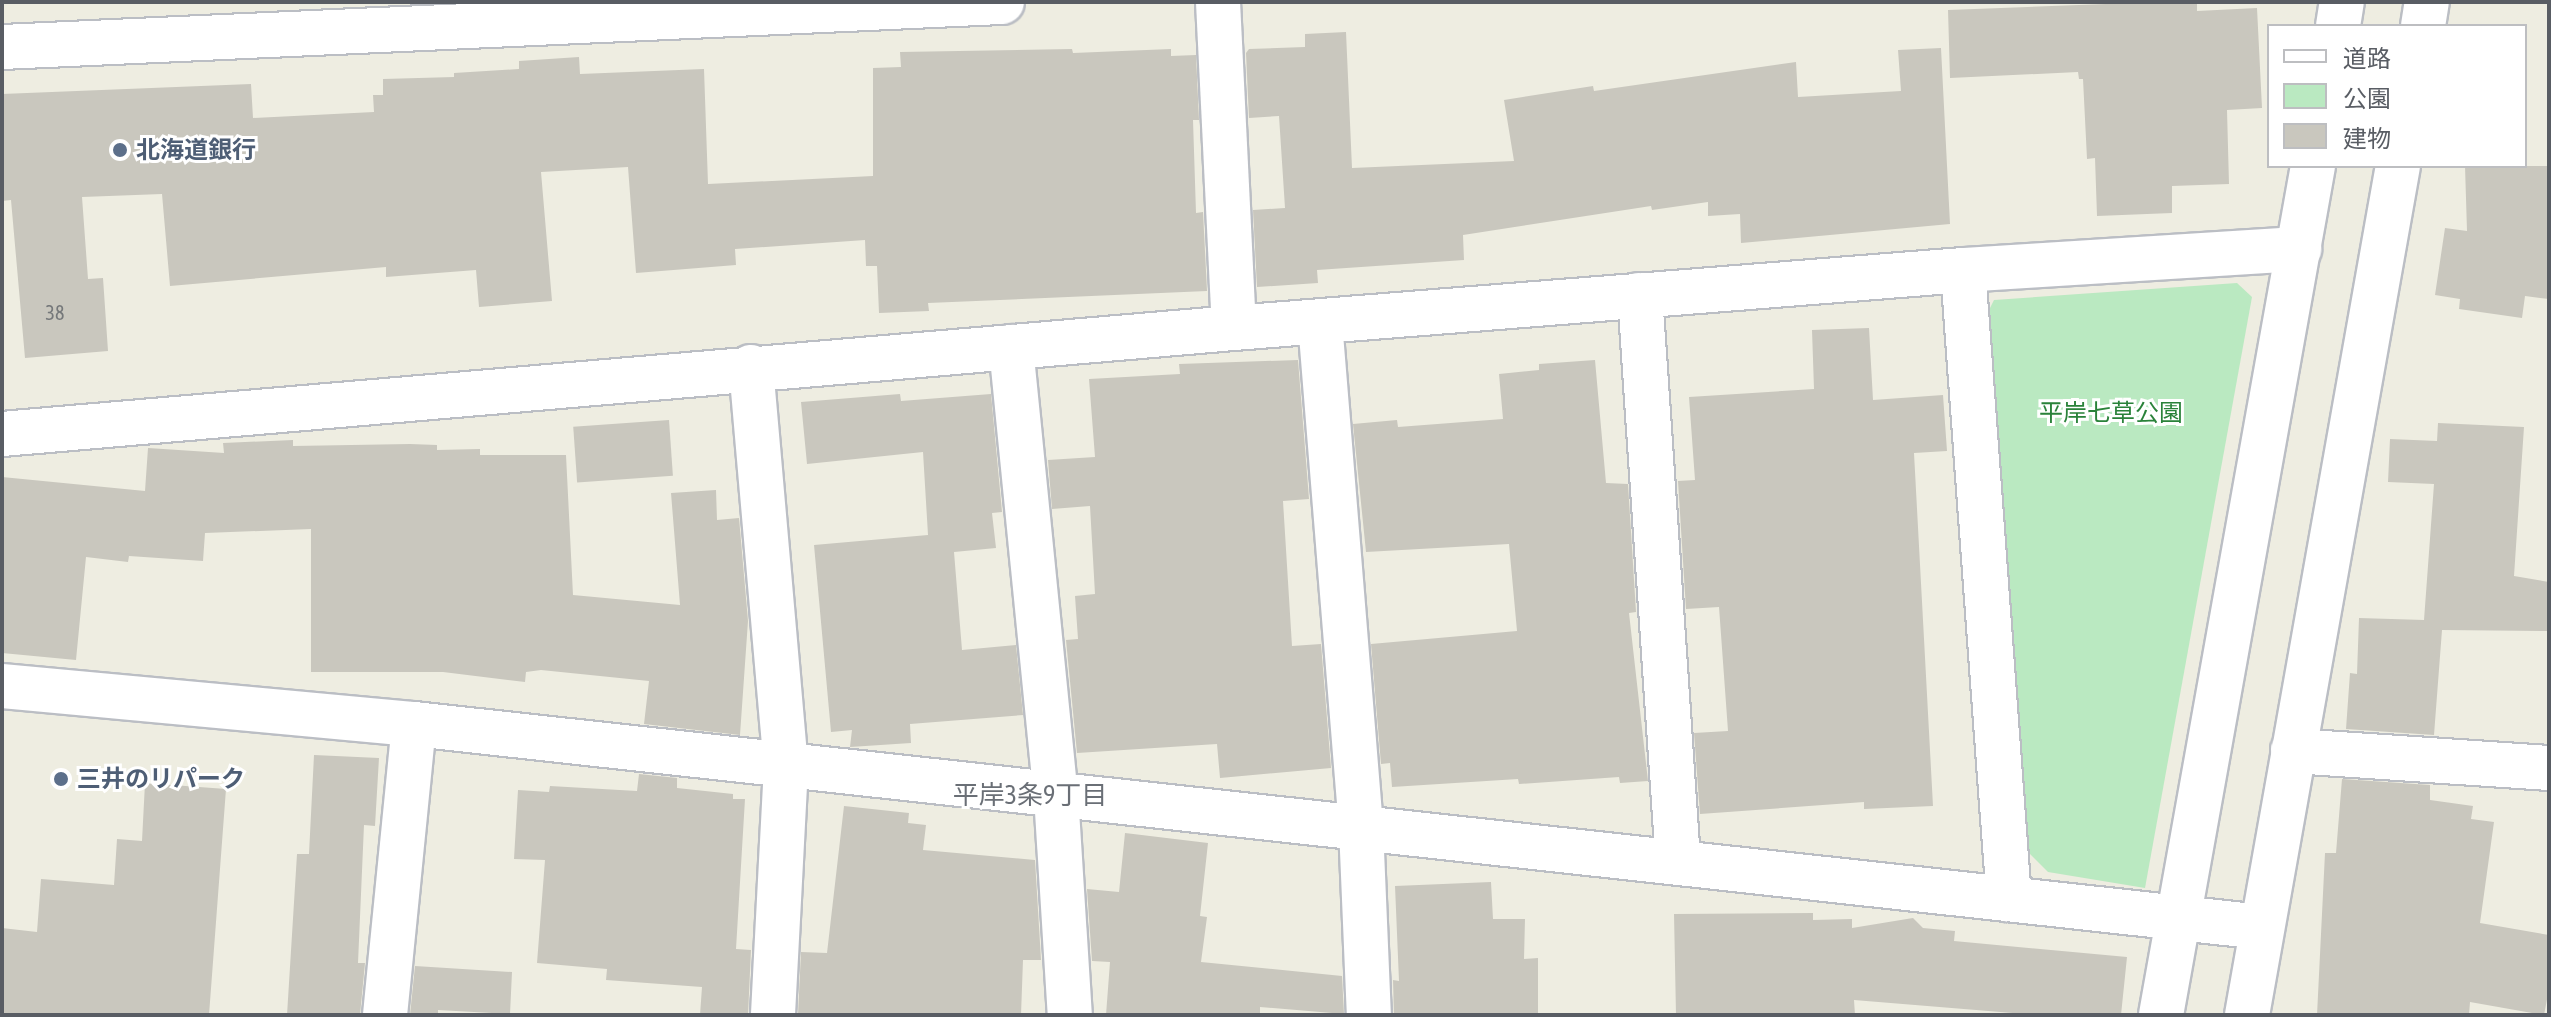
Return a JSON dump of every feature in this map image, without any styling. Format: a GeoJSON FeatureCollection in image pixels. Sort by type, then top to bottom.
{"type":"FeatureCollection","features":[{"type":"Feature","properties":{"kind":"street"},"geometry":{"type":"LineString","coordinates":[[2,47],[822,5],[1002,2]]}},
{"type":"Feature","properties":{"kind":"street"},"geometry":{"type":"LineString","coordinates":[[1218,2],[1234,328]]}},
{"type":"Feature","properties":{"kind":"street"},"geometry":{"type":"LineString","coordinates":[[2338,24],[2342,2]]}},
{"type":"Feature","properties":{"kind":"street"},"geometry":{"type":"LineString","coordinates":[[2423,24],[2427,2]]}},
{"type":"Feature","properties":{"kind":"street"},"geometry":{"type":"LineString","coordinates":[[2161,1015],[2313,168]]}},
{"type":"Feature","properties":{"kind":"street"},"geometry":{"type":"LineString","coordinates":[[2247,1015],[2398,168]]}},
{"type":"Feature","properties":{"kind":"street"},"geometry":{"type":"LineString","coordinates":[[2,434],[751,367],[1640,295],[1963,270],[2299,249]]}},
{"type":"Feature","properties":{"kind":"street"},"geometry":{"type":"LineString","coordinates":[[1963,270],[2009,899]]}},
{"type":"Feature","properties":{"kind":"street"},"geometry":{"type":"LineString","coordinates":[[1640,295],[1678,861]]}},
{"type":"Feature","properties":{"kind":"street"},"geometry":{"type":"LineString","coordinates":[[1320,322],[1361,827],[1369,1015]]}},
{"type":"Feature","properties":{"kind":"street"},"geometry":{"type":"LineString","coordinates":[[1011,347],[1056,795],[1070,1015]]}},
{"type":"Feature","properties":{"kind":"street"},"geometry":{"type":"LineString","coordinates":[[751,367],[786,766],[773,1015]]}},
{"type":"Feature","properties":{"kind":"street"},"geometry":{"type":"LineString","coordinates":[[2,686],[414,724],[2262,927]]}},
{"type":"Feature","properties":{"kind":"street"},"geometry":{"type":"LineString","coordinates":[[385,1015],[414,724]]}},
{"type":"Feature","properties":{"kind":"street"},"geometry":{"type":"LineString","coordinates":[[2293,751],[2549,768]]}},
{"type":"Feature","properties":{"kind":"green space","name":"平岸七草公園"},"geometry":{"type":"Polygon","coordinates":[[[2237,283],[2252,297],[2145,888],[2048,872],[2029,853],[1984,320],[1994,300],[2237,283]]]}},
{"type":"Feature","properties":{"kind":"building"},"geometry":{"type":"Polygon","coordinates":[[[2197,2],[2197,11],[2257,8],[2262,108],[2227,110],[2229,184],[2172,186],[2172,213],[2097,216],[2095,158],[2087,159],[2083,79],[2079,79],[2078,72],[1950,78],[1948,10],[2197,2]]]}},
{"type":"Feature","properties":{"kind":"building"},"geometry":{"type":"Polygon","coordinates":[[[1346,32],[1352,168],[1514,161],[1504,100],[1593,86],[1594,91],[1796,62],[1798,97],[1901,91],[1898,50],[1941,48],[1950,224],[1741,243],[1740,214],[1708,216],[1708,202],[1652,210],[1651,206],[1463,235],[1464,260],[1317,270],[1318,283],[1257,287],[1253,210],[1285,208],[1279,116],[1249,118],[1246,53],[1249,49],[1305,47],[1305,34],[1346,32]]]}},
{"type":"Feature","properties":{"kind":"building"},"geometry":{"type":"Polygon","coordinates":[[[1072,49],[1073,53],[1171,49],[1171,56],[1196,55],[1199,120],[1193,120],[1196,213],[1203,212],[1207,291],[928,303],[929,311],[879,313],[877,266],[866,266],[865,240],[735,249],[736,265],[636,273],[628,167],[541,172],[552,301],[479,307],[476,270],[386,277],[386,267],[170,286],[162,194],[82,197],[88,279],[103,278],[108,351],[25,358],[11,200],[2,201],[2,94],[251,84],[253,118],[374,112],[373,95],[383,95],[383,79],[454,77],[454,73],[519,69],[519,61],[579,57],[580,74],[704,69],[708,184],[873,176],[873,68],[901,67],[900,52],[1072,49]]]}},
{"type":"Feature","properties":{"kind":"building"},"geometry":{"type":"Polygon","coordinates":[[[2549,166],[2549,299],[2525,296],[2522,318],[2459,309],[2460,299],[2435,295],[2445,228],[2467,231],[2465,168],[2549,166]]]}},
{"type":"Feature","properties":{"kind":"building"},"geometry":{"type":"Polygon","coordinates":[[[1869,328],[1873,400],[1943,395],[1947,451],[1914,453],[1933,806],[1864,809],[1864,802],[1700,814],[1694,733],[1728,731],[1719,607],[1686,609],[1678,481],[1695,480],[1689,397],[1814,389],[1812,330],[1869,328]]]}},
{"type":"Feature","properties":{"kind":"building"},"geometry":{"type":"Polygon","coordinates":[[[1298,360],[1309,499],[1283,501],[1292,646],[1321,644],[1331,768],[1220,778],[1217,744],[1077,753],[1066,640],[1078,639],[1075,596],[1095,594],[1090,506],[1052,509],[1048,460],[1095,457],[1089,379],[1180,374],[1179,364],[1298,360]]]}},
{"type":"Feature","properties":{"kind":"building"},"geometry":{"type":"Polygon","coordinates":[[[1595,360],[1606,483],[1628,484],[1636,612],[1629,613],[1648,781],[1620,783],[1619,777],[1519,784],[1518,779],[1392,787],[1390,763],[1381,764],[1371,644],[1517,631],[1509,544],[1366,552],[1353,424],[1397,420],[1398,427],[1503,419],[1499,374],[1539,370],[1539,364],[1595,360]]]}},
{"type":"Feature","properties":{"kind":"building"},"geometry":{"type":"Polygon","coordinates":[[[900,394],[901,401],[991,394],[1002,512],[992,513],[996,548],[954,552],[962,650],[1016,645],[1023,715],[910,724],[911,743],[850,747],[852,730],[831,732],[814,545],[928,535],[923,452],[807,464],[801,402],[900,394]]]}},
{"type":"Feature","properties":{"kind":"building"},"geometry":{"type":"Polygon","coordinates":[[[669,420],[673,476],[577,483],[573,427],[669,420]]]}},
{"type":"Feature","properties":{"kind":"building"},"geometry":{"type":"Polygon","coordinates":[[[2438,423],[2524,427],[2514,576],[2549,582],[2549,631],[2442,630],[2434,735],[2346,729],[2350,673],[2357,674],[2359,618],[2424,620],[2434,484],[2388,482],[2390,439],[2437,441],[2438,423]]]}},
{"type":"Feature","properties":{"kind":"building"},"geometry":{"type":"Polygon","coordinates":[[[293,440],[293,446],[410,444],[437,445],[437,450],[480,449],[480,455],[566,455],[573,595],[680,605],[671,493],[716,490],[717,520],[739,518],[748,621],[740,735],[644,724],[649,681],[541,670],[526,672],[525,682],[443,672],[311,672],[311,529],[205,533],[203,561],[129,556],[128,562],[86,557],[76,660],[2,653],[2,477],[145,491],[148,448],[224,453],[223,443],[293,440]]]}},
{"type":"Feature","properties":{"kind":"building"},"geometry":{"type":"Polygon","coordinates":[[[314,755],[379,758],[375,826],[364,825],[358,963],[365,963],[360,1015],[287,1015],[297,854],[309,854],[314,755]]]}},
{"type":"Feature","properties":{"kind":"building"},"geometry":{"type":"Polygon","coordinates":[[[639,774],[677,778],[677,788],[733,794],[733,799],[745,799],[736,949],[751,950],[748,1015],[700,1015],[702,987],[606,980],[607,969],[537,963],[545,860],[514,859],[518,790],[549,792],[550,786],[637,791],[639,774]]]}},
{"type":"Feature","properties":{"kind":"building"},"geometry":{"type":"Polygon","coordinates":[[[2342,779],[2430,785],[2430,800],[2473,806],[2471,819],[2494,822],[2480,923],[2549,935],[2549,989],[2544,1015],[2470,1002],[2469,1015],[2317,1015],[2325,853],[2336,853],[2342,779]]]}},
{"type":"Feature","properties":{"kind":"building"},"geometry":{"type":"Polygon","coordinates":[[[145,783],[226,789],[209,1015],[2,1015],[2,928],[37,932],[41,879],[114,885],[117,839],[142,841],[145,783]]]}},
{"type":"Feature","properties":{"kind":"building"},"geometry":{"type":"Polygon","coordinates":[[[844,806],[909,813],[908,823],[926,825],[923,850],[1035,860],[1041,960],[1023,960],[1021,1015],[798,1015],[801,952],[827,953],[844,806]]]}},
{"type":"Feature","properties":{"kind":"building"},"geometry":{"type":"Polygon","coordinates":[[[1125,833],[1208,843],[1200,916],[1207,917],[1201,962],[1342,976],[1344,1014],[1260,1007],[1260,1015],[1106,1015],[1110,962],[1092,961],[1087,889],[1119,892],[1125,833]]]}},
{"type":"Feature","properties":{"kind":"building"},"geometry":{"type":"Polygon","coordinates":[[[1491,882],[1493,919],[1525,919],[1524,959],[1538,958],[1538,1015],[1394,1015],[1393,980],[1399,981],[1395,886],[1491,882]]]}},
{"type":"Feature","properties":{"kind":"building"},"geometry":{"type":"Polygon","coordinates":[[[1813,913],[1813,920],[1852,919],[1852,928],[1913,918],[1923,928],[1955,931],[1954,941],[2127,957],[2121,1015],[2037,1015],[1854,1000],[1855,1015],[1676,1015],[1674,914],[1813,913]]]}},
{"type":"Feature","properties":{"kind":"building"},"geometry":{"type":"Polygon","coordinates":[[[415,966],[512,972],[510,1014],[438,1010],[438,1015],[410,1015],[415,966]]]}},
{"type":"Feature","properties":{"kind":"place","name":"北海道銀行"},"geometry":{"type":"Point","coordinates":[120,150]}},
{"type":"Feature","properties":{"kind":"place","name":"三井のリパーク"},"geometry":{"type":"Point","coordinates":[61,779]}},
{"type":"Feature","properties":{"kind":"district","name":"平岸3条9丁目"},"geometry":{"type":"Point","coordinates":[1030,796]}}]}
